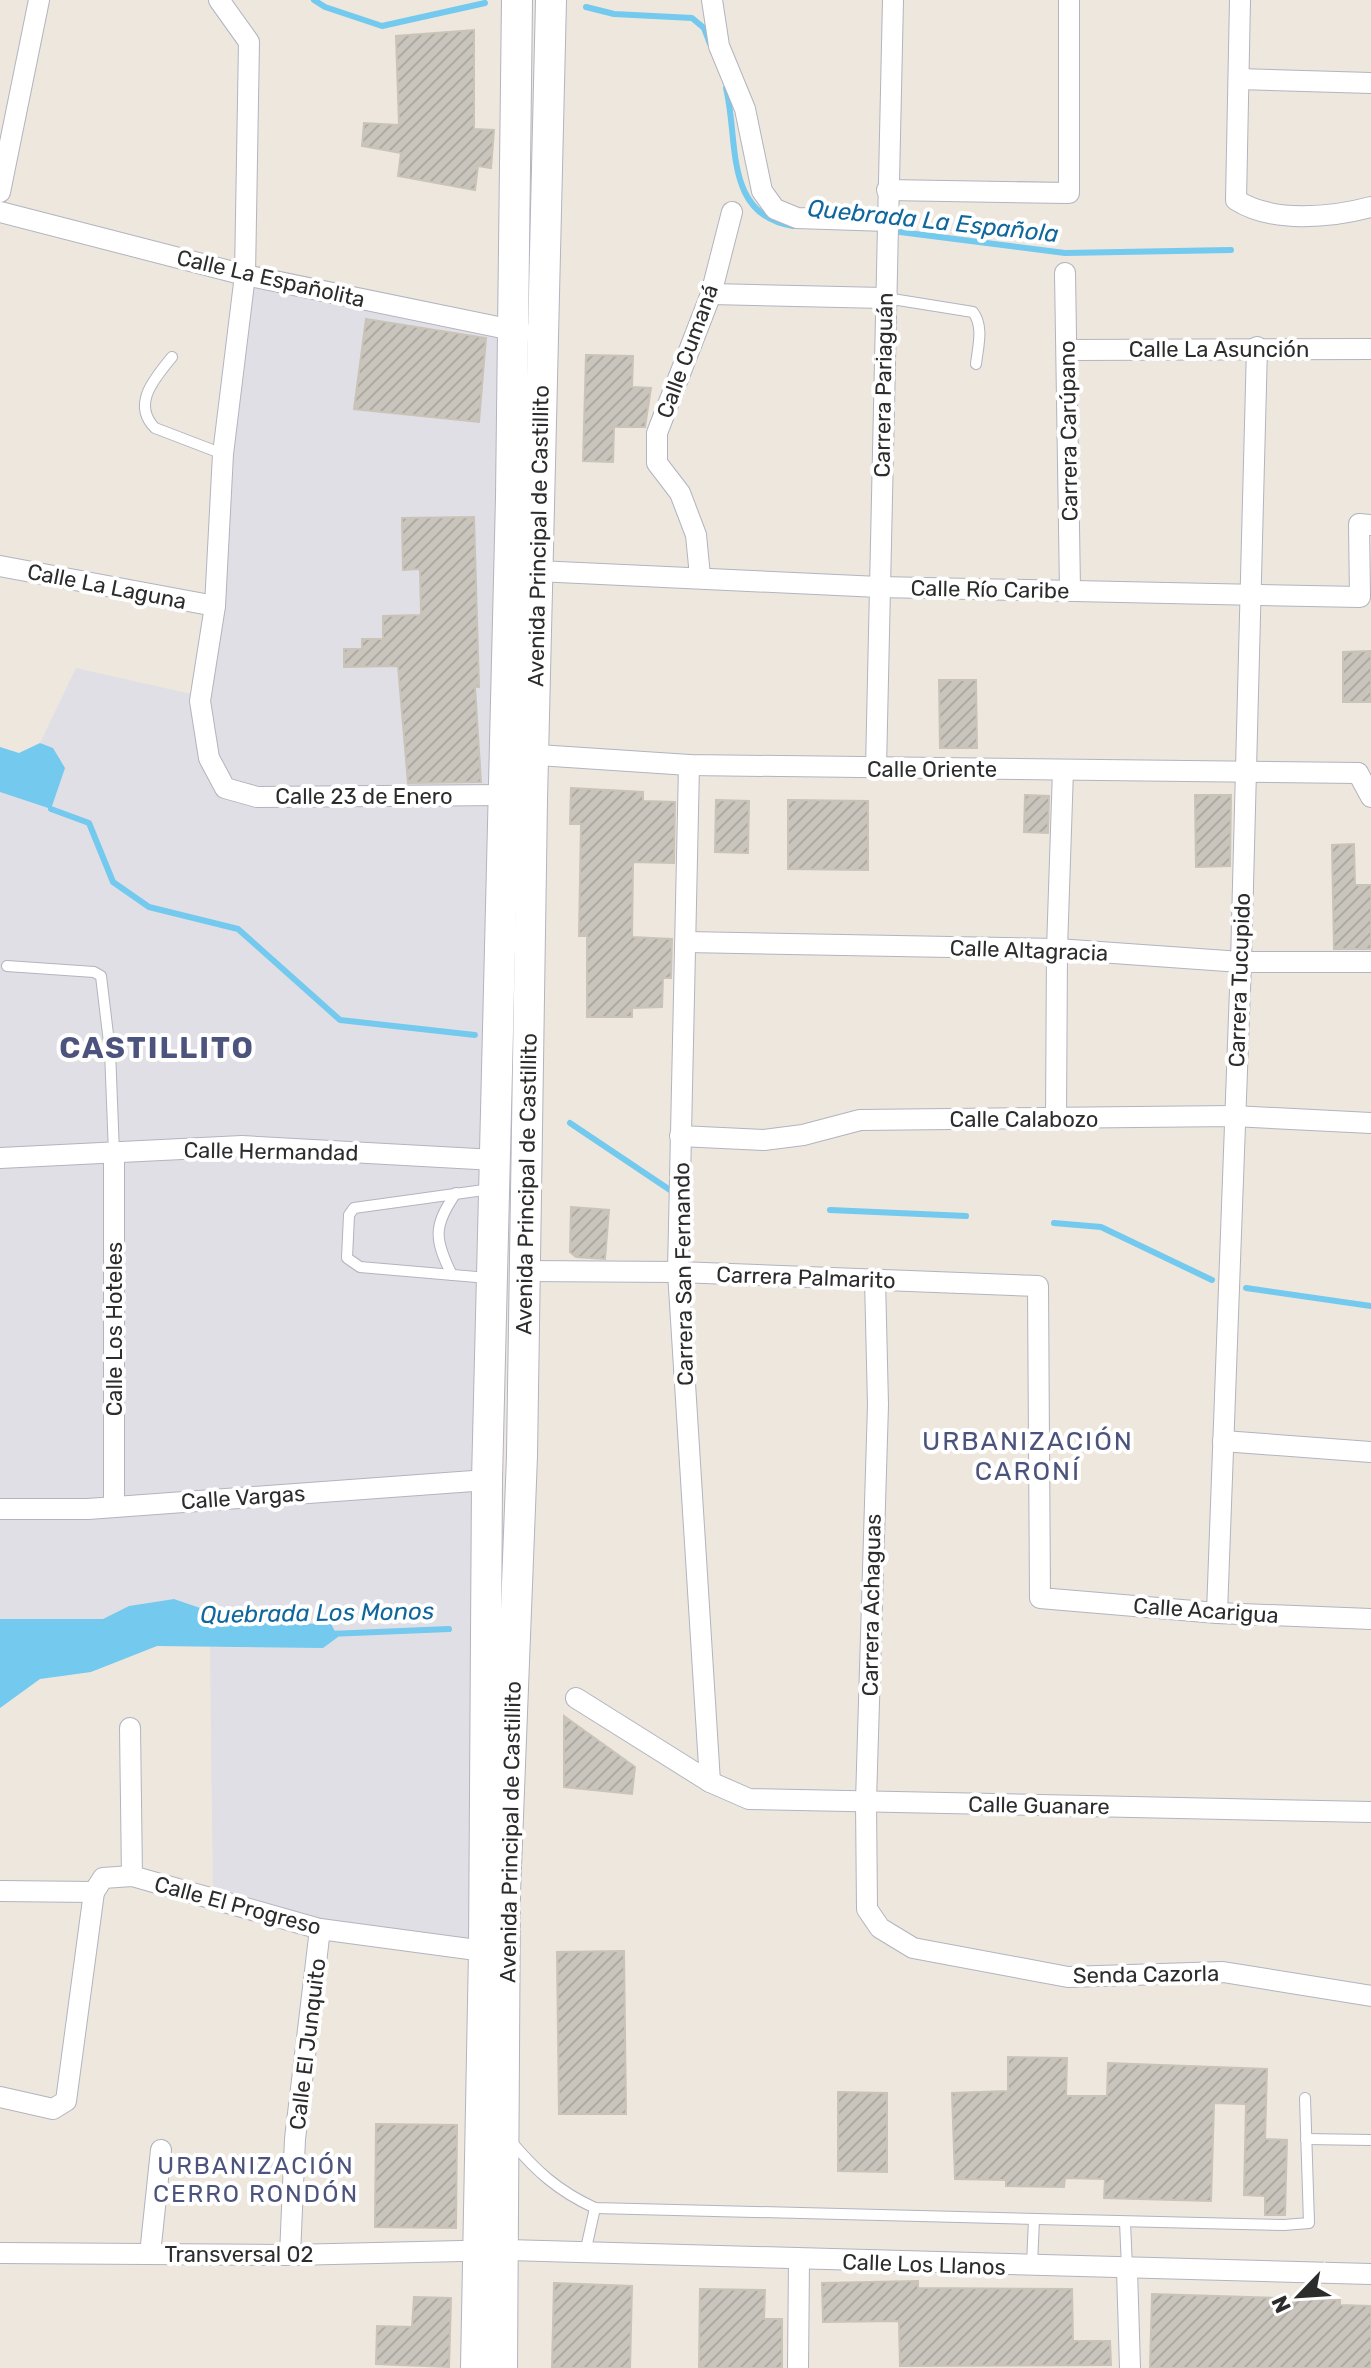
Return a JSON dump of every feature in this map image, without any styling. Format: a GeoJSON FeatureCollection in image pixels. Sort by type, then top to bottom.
{"type":"FeatureCollection","features":[{"type":"Feature","properties":{"kind":"main road","name":"Avenida Principal de Castillito"},"geometry":{"type":"LineString","coordinates":[[476,2368],[505,2135],[505,1893],[525,1271],[512,330],[517,0]]}},
{"type":"Feature","properties":{"kind":"main road","name":"Avenida Principal de Castillito"},"geometry":{"type":"LineString","coordinates":[[502,2368],[491,2250],[484,1951],[487,1480],[504,795],[519,754],[537,571],[551,0]]}},
{"type":"Feature","properties":{"kind":"street"},"geometry":{"type":"LineString","coordinates":[[0,192],[39,0]]}},
{"type":"Feature","properties":{"kind":"street"},"geometry":{"type":"LineString","coordinates":[[215,606],[223,454],[245,275],[249,42],[219,0]]}},
{"type":"Feature","properties":{"kind":"street"},"geometry":{"type":"LineString","coordinates":[[712,0],[719,46],[745,109],[762,191],[775,209],[797,218],[886,229]]}},
{"type":"Feature","properties":{"kind":"street","name":"Carrera Pariaguán"},"geometry":{"type":"LineString","coordinates":[[876,769],[884,298],[893,0]]}},
{"type":"Feature","properties":{"kind":"street"},"geometry":{"type":"LineString","coordinates":[[887,190],[1069,193],[1069,0]]}},
{"type":"Feature","properties":{"kind":"street"},"geometry":{"type":"LineString","coordinates":[[1240,0],[1236,200],[1252,210],[1301,216],[1371,207]]}},
{"type":"Feature","properties":{"kind":"street"},"geometry":{"type":"LineString","coordinates":[[1239,79],[1371,83]]}},
{"type":"Feature","properties":{"kind":"street","name":"Calle La Españolita"},"geometry":{"type":"LineString","coordinates":[[0,212],[245,275],[543,336]]}},
{"type":"Feature","properties":{"kind":"street","name":"Calle Cumaná"},"geometry":{"type":"LineString","coordinates":[[700,576],[696,535],[680,493],[657,463],[657,433],[711,294],[732,212]]}},
{"type":"Feature","properties":{"kind":"street","name":"Carrera Carúpano"},"geometry":{"type":"LineString","coordinates":[[1065,273],[1070,590]]}},
{"type":"Feature","properties":{"kind":"street"},"geometry":{"type":"LineString","coordinates":[[711,294],[884,298]]}},
{"type":"Feature","properties":{"kind":"street","name":"Carrera Tucupido"},"geometry":{"type":"LineString","coordinates":[[1217,1613],[1241,962],[1248,596],[1257,347]]}},
{"type":"Feature","properties":{"kind":"street","name":"Calle La Asunción"},"geometry":{"type":"LineString","coordinates":[[1068,350],[1371,349]]}},
{"type":"Feature","properties":{"kind":"street","name":"Calle Río Caribe"},"geometry":{"type":"LineString","coordinates":[[537,571],[700,576],[879,587],[1360,597],[1359,524],[1371,525]]}},
{"type":"Feature","properties":{"kind":"street","name":"Calle La Laguna"},"geometry":{"type":"LineString","coordinates":[[0,566],[215,606]]}},
{"type":"Feature","properties":{"kind":"street","name":"Calle 23 de Enero"},"geometry":{"type":"LineString","coordinates":[[215,606],[200,701],[209,758],[225,788],[257,797],[504,795]]}},
{"type":"Feature","properties":{"kind":"street","name":"Calle Oriente"},"geometry":{"type":"LineString","coordinates":[[519,754],[689,765],[876,769],[1244,773],[1365,768]]}},
{"type":"Feature","properties":{"kind":"street","name":"Carrera San Fernando"},"geometry":{"type":"LineString","coordinates":[[689,765],[678,1272],[710,1782]]}},
{"type":"Feature","properties":{"kind":"street"},"geometry":{"type":"LineString","coordinates":[[1365,768],[1371,797]]}},
{"type":"Feature","properties":{"kind":"street"},"geometry":{"type":"LineString","coordinates":[[1056,1120],[1057,949],[1063,770]]}},
{"type":"Feature","properties":{"kind":"street","name":"Calle Altagracia"},"geometry":{"type":"LineString","coordinates":[[686,942],[1057,949],[1241,962],[1371,962]]}},
{"type":"Feature","properties":{"kind":"street","name":"Calle Calabozo"},"geometry":{"type":"LineString","coordinates":[[680,1136],[764,1140],[803,1135],[860,1120],[1233,1116],[1371,1123]]}},
{"type":"Feature","properties":{"kind":"street","name":"Calle Hermandad"},"geometry":{"type":"LineString","coordinates":[[0,1158],[242,1146],[494,1174]]}},
{"type":"Feature","properties":{"kind":"street","name":"Calle Los Hoteles"},"geometry":{"type":"LineString","coordinates":[[114,1153],[114,1506]]}},
{"type":"Feature","properties":{"kind":"street","name":"Carrera Palmarito"},"geometry":{"type":"LineString","coordinates":[[525,1271],[678,1272],[1038,1286],[1040,1598]]}},
{"type":"Feature","properties":{"kind":"street","name":"Carrera Achaguas"},"geometry":{"type":"LineString","coordinates":[[875,1279],[878,1405],[866,1801],[867,1909],[880,1928]]}},
{"type":"Feature","properties":{"kind":"street"},"geometry":{"type":"LineString","coordinates":[[1223,1441],[1371,1452]]}},
{"type":"Feature","properties":{"kind":"street","name":"Calle Vargas"},"geometry":{"type":"LineString","coordinates":[[0,1509],[114,1506],[487,1480]]}},
{"type":"Feature","properties":{"kind":"street","name":"Calle Acarigua"},"geometry":{"type":"LineString","coordinates":[[1040,1598],[1217,1613],[1371,1619]]}},
{"type":"Feature","properties":{"kind":"street","name":"Calle Guanare"},"geometry":{"type":"LineString","coordinates":[[576,1698],[710,1782],[749,1799],[1371,1812]]}},
{"type":"Feature","properties":{"kind":"street"},"geometry":{"type":"LineString","coordinates":[[130,1728],[132,1876]]}},
{"type":"Feature","properties":{"kind":"street","name":"Calle El Progreso"},"geometry":{"type":"LineString","coordinates":[[0,1891],[47,1889],[94,1892],[103,1878],[132,1876],[320,1929],[484,1951]]}},
{"type":"Feature","properties":{"kind":"street"},"geometry":{"type":"LineString","coordinates":[[0,2097],[53,2109],[66,2101],[94,1892]]}},
{"type":"Feature","properties":{"kind":"street","name":"Senda Cazorla"},"geometry":{"type":"LineString","coordinates":[[880,1928],[913,1948],[1068,1977],[1223,1972],[1371,1996]]}},
{"type":"Feature","properties":{"kind":"street","name":"Calle El Junquito"},"geometry":{"type":"LineString","coordinates":[[290,2255],[295,2139],[320,1929]]}},
{"type":"Feature","properties":{"kind":"street"},"geometry":{"type":"LineString","coordinates":[[150,2254],[161,2150]]}},
{"type":"Feature","properties":{"kind":"street","name":"Transversal 02"},"geometry":{"type":"LineString","coordinates":[[0,2253],[290,2255],[491,2250]]}},
{"type":"Feature","properties":{"kind":"street","name":"Calle Los Llanos"},"geometry":{"type":"LineString","coordinates":[[491,2250],[1127,2270],[1371,2274]]}},
{"type":"Feature","properties":{"kind":"street"},"geometry":{"type":"LineString","coordinates":[[798,2368],[799,2261]]}},
{"type":"Feature","properties":{"kind":"street"},"geometry":{"type":"LineString","coordinates":[[1127,2270],[1130,2368]]}},
{"type":"Feature","properties":{"kind":"lane"},"geometry":{"type":"LineString","coordinates":[[884,298],[973,312],[979,320],[980,331],[976,364]]}},
{"type":"Feature","properties":{"kind":"lane"},"geometry":{"type":"LineString","coordinates":[[172,357],[144,401],[146,419],[155,428],[223,454]]}},
{"type":"Feature","properties":{"kind":"lane"},"geometry":{"type":"LineString","coordinates":[[7,966],[94,972],[101,976],[110,1051],[114,1153]]}},
{"type":"Feature","properties":{"kind":"lane"},"geometry":{"type":"LineString","coordinates":[[492,1279],[353,1265],[347,1258],[349,1215],[361,1206],[456,1193],[494,1174]]}},
{"type":"Feature","properties":{"kind":"lane"},"geometry":{"type":"LineString","coordinates":[[452,1275],[436,1235],[441,1214],[456,1193]]}},
{"type":"Feature","properties":{"kind":"lane"},"geometry":{"type":"LineString","coordinates":[[505,2135],[536,2172],[562,2192],[595,2208],[1125,2222],[1309,2223],[1305,2098]]}},
{"type":"Feature","properties":{"kind":"lane"},"geometry":{"type":"LineString","coordinates":[[1306,2139],[1371,2140]]}},
{"type":"Feature","properties":{"kind":"lane"},"geometry":{"type":"LineString","coordinates":[[585,2253],[595,2208]]}},
{"type":"Feature","properties":{"kind":"lane"},"geometry":{"type":"LineString","coordinates":[[1032,2267],[1034,2219]]}},
{"type":"Feature","properties":{"kind":"lane"},"geometry":{"type":"LineString","coordinates":[[1125,2222],[1127,2270]]}},
{"type":"Feature","properties":{"kind":"shaded area"},"geometry":{"type":"Polygon","coordinates":[[[240,271],[514,319],[485,1948],[397,1938],[213,1899],[210,1647],[323,1648],[331,1624],[241,1622],[174,1599],[129,1606],[103,1619],[0,1619],[0,792],[50,809],[53,748],[40,743],[76,668],[200,696],[240,271]]]}},
{"type":"Feature","properties":{"kind":"water"},"geometry":{"type":"Polygon","coordinates":[[[40,743],[53,748],[65,768],[51,809],[0,792],[0,747],[19,753],[40,743]]]}},
{"type":"Feature","properties":{"kind":"water"},"geometry":{"type":"Polygon","coordinates":[[[174,1599],[241,1622],[331,1624],[338,1637],[323,1648],[157,1646],[91,1672],[40,1679],[0,1708],[0,1619],[103,1619],[129,1606],[174,1599]]]}},
{"type":"Feature","properties":{"kind":"building"},"geometry":{"type":"Polygon","coordinates":[[[474,30],[474,129],[494,130],[491,168],[478,166],[475,190],[398,176],[401,153],[362,146],[364,123],[399,125],[396,36],[474,30]]]}},
{"type":"Feature","properties":{"kind":"building"},"geometry":{"type":"Polygon","coordinates":[[[366,319],[486,338],[479,422],[354,409],[366,319]]]}},
{"type":"Feature","properties":{"kind":"building"},"geometry":{"type":"Polygon","coordinates":[[[586,355],[633,356],[632,387],[651,388],[645,427],[614,427],[613,462],[583,461],[586,355]]]}},
{"type":"Feature","properties":{"kind":"building"},"geometry":{"type":"Polygon","coordinates":[[[474,517],[479,687],[475,687],[481,782],[408,783],[398,666],[344,667],[344,649],[362,649],[362,639],[383,639],[383,616],[421,615],[420,569],[403,570],[402,518],[474,517]]]}},
{"type":"Feature","properties":{"kind":"building"},"geometry":{"type":"Polygon","coordinates":[[[1371,651],[1371,702],[1343,702],[1343,652],[1371,651]]]}},
{"type":"Feature","properties":{"kind":"building"},"geometry":{"type":"Polygon","coordinates":[[[939,680],[976,680],[977,748],[940,748],[939,680]]]}},
{"type":"Feature","properties":{"kind":"building"},"geometry":{"type":"Polygon","coordinates":[[[571,788],[643,792],[643,801],[675,802],[674,863],[633,862],[632,937],[672,939],[671,978],[663,978],[662,1007],[632,1008],[632,1017],[587,1017],[587,936],[579,936],[581,824],[570,824],[571,788]]]}},
{"type":"Feature","properties":{"kind":"building"},"geometry":{"type":"Polygon","coordinates":[[[1025,795],[1049,796],[1048,833],[1024,832],[1025,795]]]}},
{"type":"Feature","properties":{"kind":"building"},"geometry":{"type":"Polygon","coordinates":[[[1195,795],[1231,795],[1230,866],[1196,867],[1195,795]]]}},
{"type":"Feature","properties":{"kind":"building"},"geometry":{"type":"Polygon","coordinates":[[[716,800],[749,801],[748,853],[715,852],[716,800]]]}},
{"type":"Feature","properties":{"kind":"building"},"geometry":{"type":"Polygon","coordinates":[[[788,800],[868,801],[868,870],[788,869],[788,800]]]}},
{"type":"Feature","properties":{"kind":"building"},"geometry":{"type":"Polygon","coordinates":[[[1354,844],[1355,885],[1371,885],[1371,949],[1334,949],[1332,845],[1354,844]]]}},
{"type":"Feature","properties":{"kind":"building"},"geometry":{"type":"Polygon","coordinates":[[[571,1207],[609,1210],[605,1259],[576,1257],[570,1252],[571,1207]]]}},
{"type":"Feature","properties":{"kind":"building"},"geometry":{"type":"Polygon","coordinates":[[[564,1716],[635,1767],[632,1794],[564,1787],[564,1716]]]}},
{"type":"Feature","properties":{"kind":"building"},"geometry":{"type":"Polygon","coordinates":[[[624,1951],[626,2114],[559,2114],[557,1952],[624,1951]]]}},
{"type":"Feature","properties":{"kind":"building"},"geometry":{"type":"Polygon","coordinates":[[[1008,2057],[1067,2058],[1066,2096],[1107,2096],[1108,2063],[1267,2069],[1265,2139],[1287,2140],[1285,2215],[1265,2215],[1265,2196],[1244,2195],[1246,2104],[1214,2103],[1211,2201],[1104,2198],[1105,2179],[1065,2178],[1064,2187],[1006,2186],[1006,2180],[955,2179],[952,2093],[1008,2091],[1008,2057]]]}},
{"type":"Feature","properties":{"kind":"building"},"geometry":{"type":"Polygon","coordinates":[[[838,2092],[887,2093],[887,2172],[838,2171],[838,2092]]]}},
{"type":"Feature","properties":{"kind":"building"},"geometry":{"type":"Polygon","coordinates":[[[376,2124],[457,2125],[456,2228],[375,2227],[376,2124]]]}},
{"type":"Feature","properties":{"kind":"building"},"geometry":{"type":"Polygon","coordinates":[[[918,2281],[918,2288],[1072,2289],[1073,2341],[1110,2341],[1111,2365],[900,2366],[899,2321],[823,2322],[822,2283],[918,2281]]]}},
{"type":"Feature","properties":{"kind":"building"},"geometry":{"type":"Polygon","coordinates":[[[554,2283],[632,2286],[630,2368],[552,2368],[554,2283]]]}},
{"type":"Feature","properties":{"kind":"building"},"geometry":{"type":"Polygon","coordinates":[[[700,2289],[765,2290],[764,2319],[782,2319],[782,2368],[699,2368],[700,2289]]]}},
{"type":"Feature","properties":{"kind":"building"},"geometry":{"type":"Polygon","coordinates":[[[1152,2294],[1340,2300],[1340,2305],[1371,2306],[1371,2368],[1150,2368],[1152,2294]]]}},
{"type":"Feature","properties":{"kind":"building"},"geometry":{"type":"Polygon","coordinates":[[[414,2297],[451,2298],[449,2367],[376,2364],[377,2326],[412,2327],[414,2297]]]}},
{"type":"Feature","properties":{"kind":"waterway","name":"Quebrada La Española"},"geometry":{"type":"LineString","coordinates":[[314,0],[325,7],[382,26],[485,3]]}},
{"type":"Feature","properties":{"kind":"waterway","name":"Quebrada La Española"},"geometry":{"type":"LineString","coordinates":[[586,7],[614,14],[692,18],[704,28],[710,44]]}},
{"type":"Feature","properties":{"kind":"waterway","name":"Quebrada La Española"},"geometry":{"type":"LineString","coordinates":[[726,88],[734,152],[744,191],[755,207],[771,219],[793,226]]}},
{"type":"Feature","properties":{"kind":"waterway","name":"Quebrada La Española"},"geometry":{"type":"LineString","coordinates":[[892,231],[1065,253],[1231,250]]}},
{"type":"Feature","properties":{"kind":"waterway"},"geometry":{"type":"LineString","coordinates":[[51,809],[89,823],[113,882],[149,907],[238,929],[340,1020],[475,1035]]}},
{"type":"Feature","properties":{"kind":"waterway"},"geometry":{"type":"LineString","coordinates":[[570,1123],[670,1190]]}},
{"type":"Feature","properties":{"kind":"waterway"},"geometry":{"type":"LineString","coordinates":[[830,1210],[966,1216]]}},
{"type":"Feature","properties":{"kind":"waterway"},"geometry":{"type":"LineString","coordinates":[[1054,1223],[1101,1227],[1212,1280]]}},
{"type":"Feature","properties":{"kind":"waterway"},"geometry":{"type":"LineString","coordinates":[[1246,1288],[1371,1306]]}},
{"type":"Feature","properties":{"kind":"waterway","name":"Quebrada Los Monos"},"geometry":{"type":"LineString","coordinates":[[329,1634],[449,1629]]}},
{"type":"Feature","properties":{"kind":"district","name":"CASTILLITO"},"geometry":{"type":"Point","coordinates":[157,1048]}},
{"type":"Feature","properties":{"kind":"district","name":"URBANIZACIÓN CARONÍ"},"geometry":{"type":"Point","coordinates":[1028,1456]}},
{"type":"Feature","properties":{"kind":"district","name":"URBANIZACIÓN CERRO RONDÓN"},"geometry":{"type":"Point","coordinates":[256,2180]}}]}
